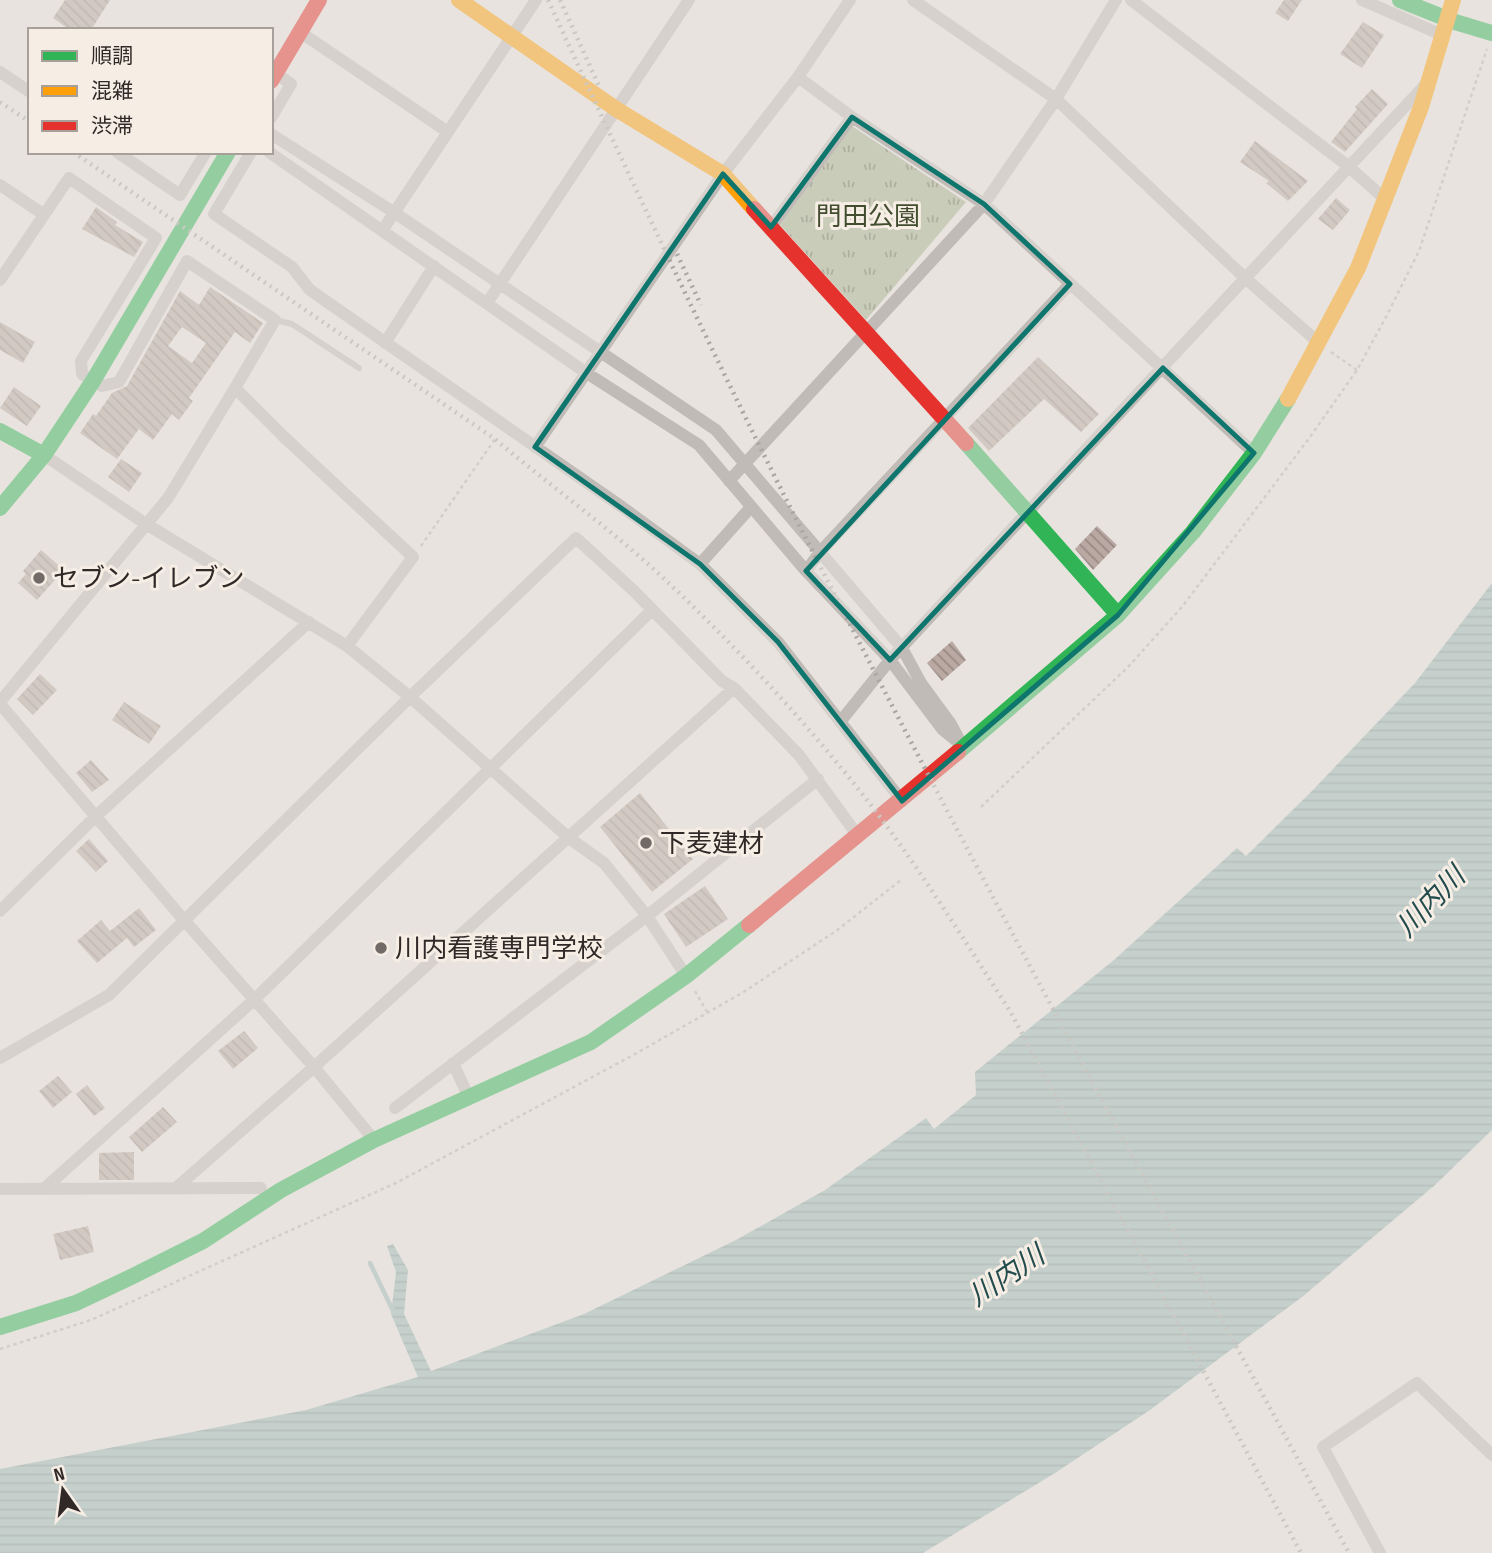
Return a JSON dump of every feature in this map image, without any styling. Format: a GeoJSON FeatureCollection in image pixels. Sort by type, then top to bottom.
{"type":"FeatureCollection","features":[{"type":"Feature","properties":{"kind":"street"},"geometry":{"type":"LineString","coordinates":[[273,115],[291,85],[273,74],[319,0]]}},
{"type":"Feature","properties":{"kind":"street"},"geometry":{"type":"LineString","coordinates":[[459,0],[616,109],[723,174],[1118,615]]}},
{"type":"Feature","properties":{"kind":"street"},"geometry":{"type":"LineString","coordinates":[[382,231],[536,0]]}},
{"type":"Feature","properties":{"kind":"street"},"geometry":{"type":"LineString","coordinates":[[486,303],[689,0]]}},
{"type":"Feature","properties":{"kind":"street"},"geometry":{"type":"LineString","coordinates":[[535,447],[723,174],[798,77],[850,0]]}},
{"type":"Feature","properties":{"kind":"street"},"geometry":{"type":"LineString","coordinates":[[913,0],[1056,99],[1245,278],[1319,344]]}},
{"type":"Feature","properties":{"kind":"street"},"geometry":{"type":"LineString","coordinates":[[729,481],[984,204],[1056,99],[1116,0]]}},
{"type":"Feature","properties":{"kind":"street"},"geometry":{"type":"LineString","coordinates":[[1131,0],[1348,166],[1385,199]]}},
{"type":"Feature","properties":{"kind":"street"},"geometry":{"type":"LineString","coordinates":[[1362,0],[1442,35]]}},
{"type":"Feature","properties":{"kind":"street"},"geometry":{"type":"LineString","coordinates":[[1400,0],[1455,22],[1490,40]]}},
{"type":"Feature","properties":{"kind":"street"},"geometry":{"type":"LineString","coordinates":[[0,1326],[76,1303],[131,1277],[202,1241],[281,1191],[374,1140],[591,1042],[635,1014],[686,976],[902,801],[1118,615],[1192,532],[1254,453],[1319,344],[1358,268],[1385,199],[1428,82],[1453,0]]}},
{"type":"Feature","properties":{"kind":"street"},"geometry":{"type":"LineString","coordinates":[[300,32],[447,132]]}},
{"type":"Feature","properties":{"kind":"street"},"geometry":{"type":"LineString","coordinates":[[0,72],[28,91]]}},
{"type":"Feature","properties":{"kind":"street"},"geometry":{"type":"LineString","coordinates":[[798,77],[852,117],[984,204],[1254,453]]}},
{"type":"Feature","properties":{"kind":"street"},"geometry":{"type":"LineString","coordinates":[[840,722],[890,660],[1428,82]]}},
{"type":"Feature","properties":{"kind":"street"},"geometry":{"type":"LineString","coordinates":[[771,227],[852,117]]}},
{"type":"Feature","properties":{"kind":"street"},"geometry":{"type":"LineString","coordinates":[[273,135],[395,213],[716,430],[902,648],[921,684],[951,724],[963,747]]}},
{"type":"Feature","properties":{"kind":"street"},"geometry":{"type":"LineString","coordinates":[[120,154],[180,195],[205,154]]}},
{"type":"Feature","properties":{"kind":"street"},"geometry":{"type":"LineString","coordinates":[[0,508],[44,455],[93,381],[227,154]]}},
{"type":"Feature","properties":{"kind":"street"},"geometry":{"type":"LineString","coordinates":[[250,154],[214,214],[292,267],[310,290],[700,565],[778,642],[902,801]]}},
{"type":"Feature","properties":{"kind":"street"},"geometry":{"type":"LineString","coordinates":[[272,154],[585,372],[699,446],[806,571],[890,660],[942,729],[963,747]]}},
{"type":"Feature","properties":{"kind":"street"},"geometry":{"type":"LineString","coordinates":[[0,280],[69,178],[156,238],[80,361],[82,374],[102,386],[119,382],[187,261],[275,320],[167,498],[0,703],[374,1140]]}},
{"type":"Feature","properties":{"kind":"street"},"geometry":{"type":"LineString","coordinates":[[0,185],[43,214]]}},
{"type":"Feature","properties":{"kind":"street"},"geometry":{"type":"LineString","coordinates":[[384,343],[434,266]]}},
{"type":"Feature","properties":{"kind":"street"},"geometry":{"type":"LineString","coordinates":[[806,571],[820,552],[1070,284]]}},
{"type":"Feature","properties":{"kind":"street"},"geometry":{"type":"LineString","coordinates":[[235,388],[413,557],[347,646]]}},
{"type":"Feature","properties":{"kind":"street"},"geometry":{"type":"LineString","coordinates":[[0,431],[44,455],[146,524],[347,646],[410,697],[569,838],[604,863],[647,916],[686,976]]}},
{"type":"Feature","properties":{"kind":"street"},"geometry":{"type":"LineString","coordinates":[[700,565],[751,507]]}},
{"type":"Feature","properties":{"kind":"street"},"geometry":{"type":"LineString","coordinates":[[0,1058],[109,995],[183,919],[576,538],[653,610],[722,681],[734,688],[799,755],[858,836]]}},
{"type":"Feature","properties":{"kind":"street"},"geometry":{"type":"LineString","coordinates":[[46,1187],[254,1000],[653,610]]}},
{"type":"Feature","properties":{"kind":"street"},"geometry":{"type":"LineString","coordinates":[[0,911],[96,816],[309,622]]}},
{"type":"Feature","properties":{"kind":"street"},"geometry":{"type":"LineString","coordinates":[[177,1187],[734,688]]}},
{"type":"Feature","properties":{"kind":"street"},"geometry":{"type":"LineString","coordinates":[[396,1108],[647,916],[818,779]]}},
{"type":"Feature","properties":{"kind":"street"},"geometry":{"type":"LineString","coordinates":[[453,1063],[469,1098]]}},
{"type":"Feature","properties":{"kind":"street"},"geometry":{"type":"LineString","coordinates":[[0,1189],[261,1188]]}},
{"type":"Feature","properties":{"kind":"street"},"geometry":{"type":"LineString","coordinates":[[1380,1553],[1323,1447],[1417,1382],[1492,1455]]}},
{"type":"Feature","properties":{"kind":"lane"},"geometry":{"type":"LineString","coordinates":[[275,320],[292,324],[359,368]]}},
{"type":"Feature","properties":{"kind":"path"},"geometry":{"type":"LineString","coordinates":[[981,807],[1129,666],[1182,607],[1263,501],[1357,370],[1419,251],[1490,40]]}},
{"type":"Feature","properties":{"kind":"path"},"geometry":{"type":"LineString","coordinates":[[1319,344],[1357,370]]}},
{"type":"Feature","properties":{"kind":"path"},"geometry":{"type":"LineString","coordinates":[[413,557],[495,439],[505,439]]}},
{"type":"Feature","properties":{"kind":"path"},"geometry":{"type":"LineString","coordinates":[[0,1349],[91,1320],[396,1183],[743,993],[836,931],[901,880]]}},
{"type":"Feature","properties":{"kind":"path"},"geometry":{"type":"LineString","coordinates":[[686,976],[706,1012]]}},
{"type":"Feature","properties":{"kind":"highlighted area"},"geometry":{"type":"Polygon","coordinates":[[[852,117],[984,204],[1070,284],[806,571],[890,660],[1163,368],[1254,453],[1118,615],[902,801],[778,642],[700,564],[535,447],[723,174],[771,227],[852,117]]]}},
{"type":"Feature","properties":{"kind":"green space","name":"門田公園"},"geometry":{"type":"Polygon","coordinates":[[[852,126],[966,202],[866,320],[780,225],[852,126]]]}},
{"type":"Feature","properties":{"kind":"water","name":"川内川"},"geometry":{"type":"Polygon","coordinates":[[[1492,583],[1492,1130],[1435,1185],[1302,1297],[1150,1410],[1055,1473],[923,1553],[0,1553],[0,1469],[306,1410],[418,1377],[391,1314],[396,1272],[387,1246],[393,1244],[408,1270],[404,1314],[431,1371],[584,1314],[736,1240],[825,1190],[926,1118],[934,1129],[976,1095],[975,1072],[1114,960],[1237,848],[1246,856],[1415,683],[1492,583]]]}},
{"type":"Feature","properties":{"kind":"building"},"geometry":{"type":"Polygon","coordinates":[[[65,0],[110,0],[92,28],[67,28],[53,18],[65,0]]]}},
{"type":"Feature","properties":{"kind":"building"},"geometry":{"type":"Polygon","coordinates":[[[1284,0],[1302,0],[1288,21],[1275,13],[1284,0]]]}},
{"type":"Feature","properties":{"kind":"building"},"geometry":{"type":"Polygon","coordinates":[[[1363,22],[1384,35],[1362,68],[1340,54],[1363,22]]]}},
{"type":"Feature","properties":{"kind":"building"},"geometry":{"type":"Polygon","coordinates":[[[1372,89],[1388,104],[1345,152],[1331,142],[1357,109],[1355,107],[1372,89]]]}},
{"type":"Feature","properties":{"kind":"building"},"geometry":{"type":"Polygon","coordinates":[[[1255,141],[1308,181],[1288,201],[1266,183],[1269,181],[1240,162],[1255,141]]]}},
{"type":"Feature","properties":{"kind":"building"},"geometry":{"type":"Polygon","coordinates":[[[1336,198],[1350,210],[1333,230],[1318,219],[1336,198]]]}},
{"type":"Feature","properties":{"kind":"building"},"geometry":{"type":"Polygon","coordinates":[[[96,207],[117,222],[115,225],[143,242],[134,257],[82,229],[96,207]]]}},
{"type":"Feature","properties":{"kind":"building"},"geometry":{"type":"Polygon","coordinates":[[[210,287],[263,323],[250,343],[235,332],[189,398],[193,401],[179,420],[172,414],[153,440],[139,429],[117,459],[80,433],[112,393],[127,386],[180,291],[199,305],[210,287]],[[182,327],[168,346],[192,363],[206,343],[182,327]]]}},
{"type":"Feature","properties":{"kind":"building"},"geometry":{"type":"Polygon","coordinates":[[[0,322],[35,342],[23,363],[0,350],[0,322]]]}},
{"type":"Feature","properties":{"kind":"building"},"geometry":{"type":"Polygon","coordinates":[[[1038,357],[1099,414],[1081,432],[1044,399],[989,451],[968,428],[1038,357]]]}},
{"type":"Feature","properties":{"kind":"building"},"geometry":{"type":"Polygon","coordinates":[[[14,387],[41,406],[27,426],[0,408],[14,387]]]}},
{"type":"Feature","properties":{"kind":"building"},"geometry":{"type":"Polygon","coordinates":[[[121,459],[142,473],[129,492],[108,477],[121,459]]]}},
{"type":"Feature","properties":{"kind":"building"},"geometry":{"type":"Polygon","coordinates":[[[1097,526],[1117,545],[1093,570],[1075,549],[1097,526]]]}},
{"type":"Feature","properties":{"kind":"building","name":"セブン-イレブン"},"geometry":{"type":"Polygon","coordinates":[[[41,550],[64,570],[37,600],[18,583],[26,574],[23,571],[41,550]]]}},
{"type":"Feature","properties":{"kind":"building"},"geometry":{"type":"Polygon","coordinates":[[[952,641],[966,660],[942,681],[927,663],[952,641]]]}},
{"type":"Feature","properties":{"kind":"building"},"geometry":{"type":"Polygon","coordinates":[[[40,674],[57,690],[33,715],[17,699],[40,674]]]}},
{"type":"Feature","properties":{"kind":"building"},"geometry":{"type":"Polygon","coordinates":[[[124,702],[161,726],[149,744],[112,720],[124,702]]]}},
{"type":"Feature","properties":{"kind":"building"},"geometry":{"type":"Polygon","coordinates":[[[91,760],[109,780],[92,792],[76,773],[91,760]]]}},
{"type":"Feature","properties":{"kind":"building","name":"下麦建材"},"geometry":{"type":"Polygon","coordinates":[[[640,793],[693,859],[652,892],[600,827],[640,793]]]}},
{"type":"Feature","properties":{"kind":"building"},"geometry":{"type":"Polygon","coordinates":[[[89,839],[108,861],[96,872],[76,851],[89,839]]]}},
{"type":"Feature","properties":{"kind":"building","name":"下麦建材"},"geometry":{"type":"Polygon","coordinates":[[[705,886],[728,919],[686,947],[664,914],[705,886]]]}},
{"type":"Feature","properties":{"kind":"building"},"geometry":{"type":"Polygon","coordinates":[[[139,908],[156,930],[134,947],[127,938],[97,963],[77,941],[101,920],[110,931],[139,908]]]}},
{"type":"Feature","properties":{"kind":"building"},"geometry":{"type":"Polygon","coordinates":[[[244,1031],[258,1048],[233,1069],[218,1051],[244,1031]]]}},
{"type":"Feature","properties":{"kind":"building"},"geometry":{"type":"Polygon","coordinates":[[[58,1076],[72,1092],[53,1108],[39,1091],[58,1076]]]}},
{"type":"Feature","properties":{"kind":"building"},"geometry":{"type":"Polygon","coordinates":[[[87,1085],[105,1108],[94,1116],[76,1094],[87,1085]]]}},
{"type":"Feature","properties":{"kind":"building"},"geometry":{"type":"Polygon","coordinates":[[[163,1107],[177,1122],[142,1152],[129,1137],[163,1107]]]}},
{"type":"Feature","properties":{"kind":"building"},"geometry":{"type":"Polygon","coordinates":[[[134,1152],[134,1180],[99,1180],[99,1153],[134,1152]]]}},
{"type":"Feature","properties":{"kind":"building"},"geometry":{"type":"Polygon","coordinates":[[[88,1226],[94,1252],[60,1260],[53,1234],[88,1226]]]}},
{"type":"Feature","properties":{"kind":"waterway"},"geometry":{"type":"LineString","coordinates":[[370,1263],[394,1313]]}},
{"type":"Feature","properties":{"kind":"railway"},"geometry":{"type":"LineString","coordinates":[[548,0],[690,302],[838,601],[1026,960],[1349,1553]]}},
{"type":"Feature","properties":{"kind":"railway"},"geometry":{"type":"LineString","coordinates":[[560,0],[599,86]]}},
{"type":"Feature","properties":{"kind":"railway"},"geometry":{"type":"LineString","coordinates":[[0,102],[28,121]]}},
{"type":"Feature","properties":{"kind":"railway"},"geometry":{"type":"LineString","coordinates":[[76,154],[495,439],[659,574],[741,655],[793,712],[843,770],[905,851],[1010,1011],[1301,1553]]}},
{"type":"Feature","properties":{"kind":"railway"},"geometry":{"type":"LineString","coordinates":[[677,254],[701,305]]}},
{"type":"Feature","properties":{"kind":"traffic: fast"},"geometry":{"type":"LineString","coordinates":[[1400,0],[1455,22],[1492,33]]}},
{"type":"Feature","properties":{"kind":"traffic: fast"},"geometry":{"type":"LineString","coordinates":[[0,508],[44,455],[93,381],[227,154]]}},
{"type":"Feature","properties":{"kind":"traffic: fast"},"geometry":{"type":"LineString","coordinates":[[958,752],[1118,615],[1193,532],[1254,453],[1288,399]]}},
{"type":"Feature","properties":{"kind":"traffic: fast"},"geometry":{"type":"LineString","coordinates":[[0,431],[44,455]]}},
{"type":"Feature","properties":{"kind":"traffic: fast"},"geometry":{"type":"LineString","coordinates":[[966,443],[1118,615]]}},
{"type":"Feature","properties":{"kind":"traffic: fast"},"geometry":{"type":"LineString","coordinates":[[0,1327],[76,1303],[131,1277],[203,1241],[281,1190],[374,1140],[591,1042],[686,976],[749,925]]}},
{"type":"Feature","properties":{"kind":"traffic: slow"},"geometry":{"type":"LineString","coordinates":[[459,0],[616,109],[723,174],[754,209]]}},
{"type":"Feature","properties":{"kind":"traffic: slow"},"geometry":{"type":"LineString","coordinates":[[1288,399],[1358,268],[1421,107],[1453,0]]}},
{"type":"Feature","properties":{"kind":"traffic: jam"},"geometry":{"type":"LineString","coordinates":[[273,78],[319,0]]}},
{"type":"Feature","properties":{"kind":"traffic: jam"},"geometry":{"type":"LineString","coordinates":[[754,209],[966,443]]}},
{"type":"Feature","properties":{"kind":"traffic: jam"},"geometry":{"type":"LineString","coordinates":[[749,925],[958,752]]}},
{"type":"Feature","properties":{"kind":"place","name":"セブン-イレブン"},"geometry":{"type":"Point","coordinates":[39,578]}},
{"type":"Feature","properties":{"kind":"place","name":"下麦建材"},"geometry":{"type":"Point","coordinates":[646,843]}},
{"type":"Feature","properties":{"kind":"place","name":"川内看護専門学校"},"geometry":{"type":"Point","coordinates":[381,948]}}]}
